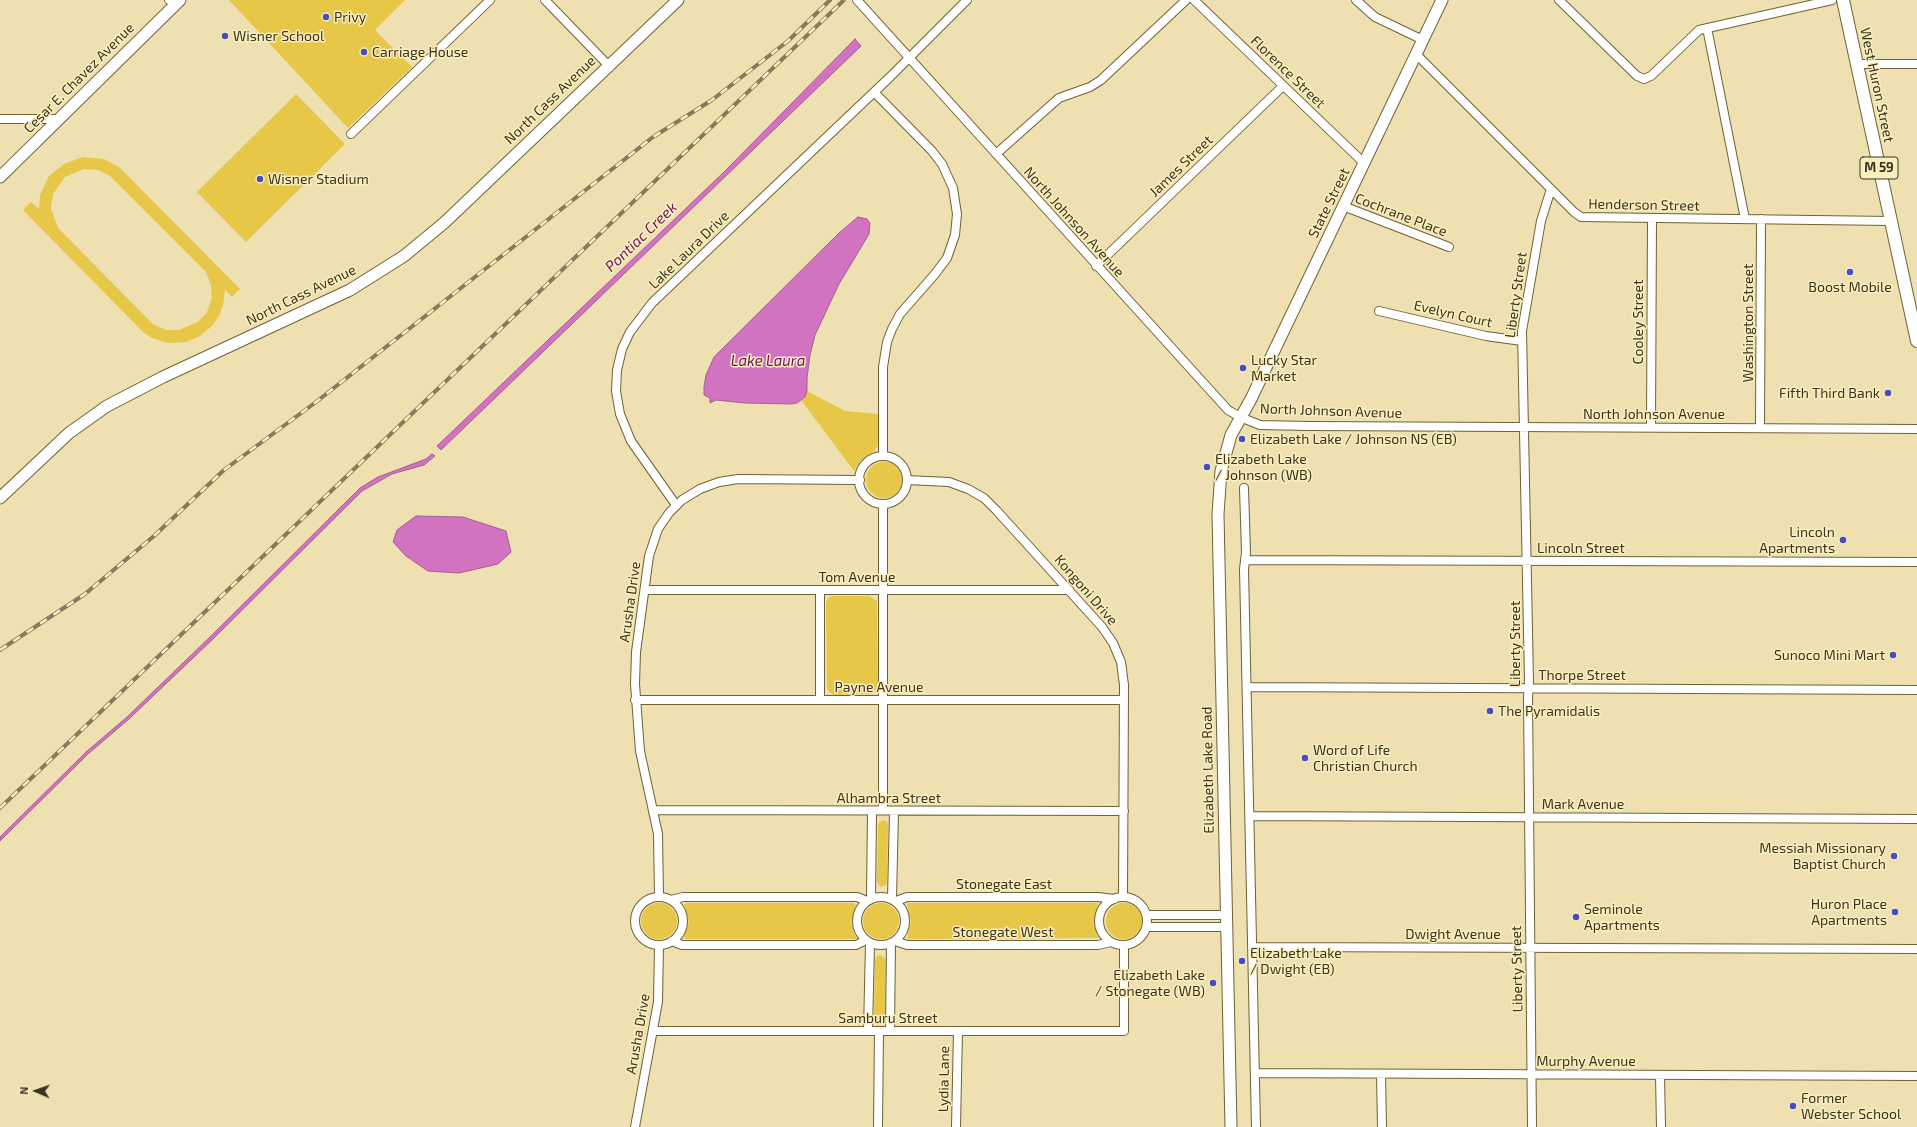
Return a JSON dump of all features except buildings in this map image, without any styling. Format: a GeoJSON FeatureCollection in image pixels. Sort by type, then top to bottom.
{"type":"FeatureCollection","features":[{"type":"Feature","properties":{"kind":"highway","name":"West Huron Street"},"geometry":{"type":"LineString","coordinates":[[1843,0],[1891,221],[1915,321],[1917,341]]}},
{"type":"Feature","properties":{"kind":"main road","name":"North Cass Avenue"},"geometry":{"type":"LineString","coordinates":[[0,498],[69,433],[107,406],[163,377],[350,290],[404,256],[444,223],[608,65],[678,0]]}},
{"type":"Feature","properties":{"kind":"main road","name":"State Street"},"geometry":{"type":"LineString","coordinates":[[1240,417],[1251,399],[1442,0]]}},
{"type":"Feature","properties":{"kind":"main road","name":"Cesar E. Chavez Avenue"},"geometry":{"type":"LineString","coordinates":[[0,177],[175,1]]}},
{"type":"Feature","properties":{"kind":"main road","name":"Elizabeth Lake Road"},"geometry":{"type":"LineString","coordinates":[[1231,1127],[1218,499],[1225,453],[1240,417]]}},
{"type":"Feature","properties":{"kind":"street"},"geometry":{"type":"LineString","coordinates":[[351,134],[490,0]]}},
{"type":"Feature","properties":{"kind":"street"},"geometry":{"type":"LineString","coordinates":[[545,0],[608,65]]}},
{"type":"Feature","properties":{"kind":"street","name":"North Johnson Avenue"},"geometry":{"type":"LineString","coordinates":[[857,0],[1096,266],[1228,410],[1240,417],[1260,425],[1917,429]]}},
{"type":"Feature","properties":{"kind":"street","name":"Lake Laura Drive"},"geometry":{"type":"LineString","coordinates":[[676,505],[631,441],[622,419],[618,403],[616,380],[619,359],[627,337],[637,320],[652,303],[874,92],[967,0]]}},
{"type":"Feature","properties":{"kind":"street"},"geometry":{"type":"LineString","coordinates":[[996,154],[1059,98],[1090,87],[1101,80],[1186,0]]}},
{"type":"Feature","properties":{"kind":"street","name":"Florence Street"},"geometry":{"type":"LineString","coordinates":[[1194,0],[1364,163]]}},
{"type":"Feature","properties":{"kind":"street"},"geometry":{"type":"LineString","coordinates":[[1356,0],[1377,18],[1423,40]]}},
{"type":"Feature","properties":{"kind":"street"},"geometry":{"type":"LineString","coordinates":[[1559,0],[1637,76],[1643,79],[1651,76],[1698,30],[1832,0]]}},
{"type":"Feature","properties":{"kind":"street"},"geometry":{"type":"LineString","coordinates":[[1707,28],[1745,219]]}},
{"type":"Feature","properties":{"kind":"street","name":"Henderson Street"},"geometry":{"type":"LineString","coordinates":[[1416,54],[1550,189],[1574,212],[1582,217],[1891,221]]}},
{"type":"Feature","properties":{"kind":"street"},"geometry":{"type":"LineString","coordinates":[[1857,64],[1917,64]]}},
{"type":"Feature","properties":{"kind":"street","name":"James Street"},"geometry":{"type":"LineString","coordinates":[[1096,266],[1284,86]]}},
{"type":"Feature","properties":{"kind":"street"},"geometry":{"type":"LineString","coordinates":[[874,92],[932,151],[942,164],[953,188],[957,214],[955,235],[947,258],[900,314],[888,338],[884,361],[883,456]]}},
{"type":"Feature","properties":{"kind":"street"},"geometry":{"type":"LineString","coordinates":[[0,119],[59,119]]}},
{"type":"Feature","properties":{"kind":"street","name":"Liberty Street"},"geometry":{"type":"LineString","coordinates":[[1532,1127],[1527,560],[1522,322],[1541,221],[1550,189]]}},
{"type":"Feature","properties":{"kind":"street","name":"Cochrane Place"},"geometry":{"type":"LineString","coordinates":[[1343,206],[1449,247]]}},
{"type":"Feature","properties":{"kind":"street","name":"Cooley Street"},"geometry":{"type":"LineString","coordinates":[[1651,427],[1652,218]]}},
{"type":"Feature","properties":{"kind":"street","name":"Washington Street"},"geometry":{"type":"LineString","coordinates":[[1760,427],[1761,219]]}},
{"type":"Feature","properties":{"kind":"street","name":"Evelyn Court"},"geometry":{"type":"LineString","coordinates":[[1379,310],[1486,336],[1522,341]]}},
{"type":"Feature","properties":{"kind":"street"},"geometry":{"type":"LineString","coordinates":[[883,456],[894,458],[900,463],[905,469],[907,480],[906,487],[900,497],[894,501],[883,504],[873,501],[867,496],[862,490],[860,480],[862,469],[866,463],[876,457],[883,456]]}},
{"type":"Feature","properties":{"kind":"street","name":"Arusha Drive"},"geometry":{"type":"LineString","coordinates":[[659,897],[659,842],[654,810],[640,751],[635,700],[635,662],[644,590],[653,542],[661,525],[676,505],[700,488],[728,480],[860,480]]}},
{"type":"Feature","properties":{"kind":"street","name":"Kongoni Drive"},"geometry":{"type":"LineString","coordinates":[[907,480],[944,481],[964,487],[979,495],[993,506],[1102,627],[1113,643],[1122,670],[1124,700],[1124,897]]}},
{"type":"Feature","properties":{"kind":"street"},"geometry":{"type":"LineString","coordinates":[[1244,488],[1256,1127]]}},
{"type":"Feature","properties":{"kind":"street"},"geometry":{"type":"LineString","coordinates":[[883,504],[883,810]]}},
{"type":"Feature","properties":{"kind":"street","name":"Lincoln Street"},"geometry":{"type":"LineString","coordinates":[[1245,560],[1917,562]]}},
{"type":"Feature","properties":{"kind":"street","name":"Tom Avenue"},"geometry":{"type":"LineString","coordinates":[[644,590],[1069,590]]}},
{"type":"Feature","properties":{"kind":"street"},"geometry":{"type":"LineString","coordinates":[[820,590],[820,700]]}},
{"type":"Feature","properties":{"kind":"street","name":"Thorpe Street"},"geometry":{"type":"LineString","coordinates":[[1247,687],[1917,690]]}},
{"type":"Feature","properties":{"kind":"street","name":"Payne Avenue"},"geometry":{"type":"LineString","coordinates":[[635,700],[1124,700]]}},
{"type":"Feature","properties":{"kind":"street","name":"Alhambra Street"},"geometry":{"type":"LineString","coordinates":[[654,810],[1124,811]]}},
{"type":"Feature","properties":{"kind":"street"},"geometry":{"type":"LineString","coordinates":[[869,900],[872,810]]}},
{"type":"Feature","properties":{"kind":"street"},"geometry":{"type":"LineString","coordinates":[[894,811],[894,900]]}},
{"type":"Feature","properties":{"kind":"street","name":"Mark Avenue"},"geometry":{"type":"LineString","coordinates":[[1250,816],[1529,816],[1917,819]]}},
{"type":"Feature","properties":{"kind":"street"},"geometry":{"type":"LineString","coordinates":[[882,896],[894,900],[903,910],[906,921],[903,932],[893,942],[880,946],[868,941],[859,931],[857,920],[860,910],[869,900],[882,896]]}},
{"type":"Feature","properties":{"kind":"street"},"geometry":{"type":"LineString","coordinates":[[671,900],[680,910],[683,919],[680,932],[672,941],[660,945],[644,940],[639,934],[635,923],[636,915],[641,905],[651,898],[659,897],[671,900],[683,897],[857,897],[869,900]]}},
{"type":"Feature","properties":{"kind":"street","name":"Stonegate East"},"geometry":{"type":"LineString","coordinates":[[894,900],[907,897],[1098,897],[1114,899]]}},
{"type":"Feature","properties":{"kind":"street"},"geometry":{"type":"LineString","coordinates":[[1124,897],[1137,901],[1144,908],[1147,915],[1147,927],[1139,940],[1124,946],[1111,942],[1101,931],[1099,919],[1102,909],[1114,899],[1124,897]]}},
{"type":"Feature","properties":{"kind":"street"},"geometry":{"type":"LineString","coordinates":[[1147,915],[1226,915]]}},
{"type":"Feature","properties":{"kind":"street"},"geometry":{"type":"LineString","coordinates":[[1147,927],[1227,927]]}},
{"type":"Feature","properties":{"kind":"street"},"geometry":{"type":"LineString","coordinates":[[672,941],[682,945],[856,945],[868,941]]}},
{"type":"Feature","properties":{"kind":"street"},"geometry":{"type":"LineString","coordinates":[[868,941],[868,1031]]}},
{"type":"Feature","properties":{"kind":"street"},"geometry":{"type":"LineString","coordinates":[[890,1031],[893,942]]}},
{"type":"Feature","properties":{"kind":"street","name":"Stonegate West"},"geometry":{"type":"LineString","coordinates":[[893,942],[907,945],[1098,945],[1111,942]]}},
{"type":"Feature","properties":{"kind":"street","name":"Arusha Drive"},"geometry":{"type":"LineString","coordinates":[[635,1127],[659,994],[660,945]]}},
{"type":"Feature","properties":{"kind":"street","name":"Samburu Street"},"geometry":{"type":"LineString","coordinates":[[653,1031],[1124,1031],[1124,946]]}},
{"type":"Feature","properties":{"kind":"street","name":"Dwight Avenue"},"geometry":{"type":"LineString","coordinates":[[1252,947],[1917,949]]}},
{"type":"Feature","properties":{"kind":"street"},"geometry":{"type":"LineString","coordinates":[[878,1127],[879,1031]]}},
{"type":"Feature","properties":{"kind":"street","name":"Lydia Lane"},"geometry":{"type":"LineString","coordinates":[[956,1127],[958,1031]]}},
{"type":"Feature","properties":{"kind":"street","name":"Murphy Avenue"},"geometry":{"type":"LineString","coordinates":[[1255,1073],[1917,1076]]}},
{"type":"Feature","properties":{"kind":"street"},"geometry":{"type":"LineString","coordinates":[[1381,1074],[1382,1127]]}},
{"type":"Feature","properties":{"kind":"street"},"geometry":{"type":"LineString","coordinates":[[1660,1075],[1660,1127]]}},
{"type":"Feature","properties":{"kind":"shaded area"},"geometry":{"type":"Polygon","coordinates":[[[229,0],[405,0],[375,30],[412,67],[348,128],[229,0]]]}},
{"type":"Feature","properties":{"kind":"shaded area","name":"Wisner Stadium"},"geometry":{"type":"Polygon","coordinates":[[[296,94],[345,144],[246,242],[197,192],[296,94]]]}},
{"type":"Feature","properties":{"kind":"shaded area"},"geometry":{"type":"Polygon","coordinates":[[[83,157],[104,159],[119,167],[240,289],[232,297],[225,290],[223,305],[219,316],[212,326],[200,336],[186,342],[168,343],[152,338],[143,332],[23,210],[31,202],[39,209],[40,195],[49,176],[64,164],[83,157]],[[84,169],[65,177],[53,194],[51,208],[58,228],[153,324],[166,330],[179,330],[198,322],[207,312],[212,298],[211,285],[206,272],[110,176],[98,170],[84,169]]]}},
{"type":"Feature","properties":{"kind":"shaded area"},"geometry":{"type":"Polygon","coordinates":[[[807,391],[845,411],[878,414],[878,446],[874,451],[861,460],[854,471],[801,400],[805,397],[807,391]]]}},
{"type":"Feature","properties":{"kind":"shaded area"},"geometry":{"type":"Polygon","coordinates":[[[888,462],[897,467],[901,473],[901,487],[897,493],[888,498],[880,498],[871,493],[867,487],[866,476],[871,467],[877,463],[888,462]]]}},
{"type":"Feature","properties":{"kind":"shaded area"},"geometry":{"type":"Polygon","coordinates":[[[833,596],[869,596],[877,601],[878,685],[876,691],[872,694],[834,695],[829,692],[827,688],[826,603],[828,598],[833,596]]]}},
{"type":"Feature","properties":{"kind":"shaded area"},"geometry":{"type":"Polygon","coordinates":[[[884,820],[887,822],[888,827],[887,882],[886,885],[881,887],[877,882],[878,825],[879,822],[884,820]]]}},
{"type":"Feature","properties":{"kind":"shaded area"},"geometry":{"type":"Polygon","coordinates":[[[663,903],[672,908],[676,914],[676,928],[672,934],[663,939],[655,939],[646,934],[642,928],[641,917],[646,908],[652,904],[663,903]]]}},
{"type":"Feature","properties":{"kind":"shaded area"},"geometry":{"type":"Polygon","coordinates":[[[854,903],[856,905],[851,923],[856,938],[686,939],[684,937],[689,921],[684,904],[854,903]]]}},
{"type":"Feature","properties":{"kind":"shaded area"},"geometry":{"type":"Polygon","coordinates":[[[885,903],[894,908],[898,914],[898,928],[894,934],[885,939],[877,939],[868,934],[864,928],[863,917],[868,908],[874,904],[885,903]]]}},
{"type":"Feature","properties":{"kind":"shaded area"},"geometry":{"type":"Polygon","coordinates":[[[908,903],[1097,903],[1098,905],[1094,923],[1098,938],[908,939],[907,937],[911,922],[907,905],[908,903]]]}},
{"type":"Feature","properties":{"kind":"shaded area"},"geometry":{"type":"Polygon","coordinates":[[[1128,903],[1137,908],[1141,914],[1141,928],[1137,934],[1128,939],[1120,939],[1111,934],[1107,928],[1106,917],[1111,908],[1117,904],[1128,903]]]}},
{"type":"Feature","properties":{"kind":"shaded area"},"geometry":{"type":"Polygon","coordinates":[[[881,955],[886,960],[885,1016],[879,1021],[874,1016],[875,960],[877,956],[881,955]]]}},
{"type":"Feature","properties":{"kind":"water"},"geometry":{"type":"Polygon","coordinates":[[[855,39],[861,46],[441,450],[437,446],[725,171],[855,39]]]}},
{"type":"Feature","properties":{"kind":"water","name":"Lake Laura"},"geometry":{"type":"Polygon","coordinates":[[[858,217],[867,219],[870,223],[869,234],[839,284],[815,335],[810,355],[807,391],[805,397],[797,403],[791,404],[745,403],[716,400],[710,403],[710,398],[704,395],[704,387],[706,375],[714,357],[840,232],[858,217]]]}},
{"type":"Feature","properties":{"kind":"water"},"geometry":{"type":"Polygon","coordinates":[[[432,454],[435,456],[424,465],[392,474],[362,491],[214,638],[129,719],[88,754],[0,841],[0,837],[86,752],[127,717],[360,488],[378,477],[426,459],[432,454]]]}},
{"type":"Feature","properties":{"kind":"water"},"geometry":{"type":"Polygon","coordinates":[[[416,516],[463,517],[506,531],[511,552],[498,564],[459,573],[428,571],[406,556],[393,542],[397,530],[416,516]]]}},
{"type":"Feature","properties":{"kind":"railway"},"geometry":{"type":"LineString","coordinates":[[0,650],[85,594],[154,536],[224,470],[316,402],[653,137],[712,100],[788,41],[830,0]]}},
{"type":"Feature","properties":{"kind":"railway"},"geometry":{"type":"LineString","coordinates":[[0,808],[844,0]]}},
{"type":"Feature","properties":{"kind":"place","name":"Privy"},"geometry":{"type":"Point","coordinates":[326,17]}},
{"type":"Feature","properties":{"kind":"place","name":"Wisner School"},"geometry":{"type":"Point","coordinates":[225,36]}},
{"type":"Feature","properties":{"kind":"place","name":"Carriage House"},"geometry":{"type":"Point","coordinates":[364,52]}},
{"type":"Feature","properties":{"kind":"place","name":"Wisner Stadium"},"geometry":{"type":"Point","coordinates":[260,179]}},
{"type":"Feature","properties":{"kind":"place","name":"Boost Mobile"},"geometry":{"type":"Point","coordinates":[1850,272]}},
{"type":"Feature","properties":{"kind":"place","name":"Lucky Star Market"},"geometry":{"type":"Point","coordinates":[1243,368]}},
{"type":"Feature","properties":{"kind":"place","name":"Fifth Third Bank"},"geometry":{"type":"Point","coordinates":[1888,393]}},
{"type":"Feature","properties":{"kind":"place","name":"Elizabeth Lake / Johnson NS (EB)"},"geometry":{"type":"Point","coordinates":[1242,439]}},
{"type":"Feature","properties":{"kind":"place","name":"Elizabeth Lake / Johnson (WB)"},"geometry":{"type":"Point","coordinates":[1207,467]}},
{"type":"Feature","properties":{"kind":"place","name":"Lincoln Apartments"},"geometry":{"type":"Point","coordinates":[1843,540]}},
{"type":"Feature","properties":{"kind":"place","name":"Sunoco Mini Mart"},"geometry":{"type":"Point","coordinates":[1893,655]}},
{"type":"Feature","properties":{"kind":"place","name":"The Pyramidalis"},"geometry":{"type":"Point","coordinates":[1490,711]}},
{"type":"Feature","properties":{"kind":"place","name":"Word of Life Christian Church"},"geometry":{"type":"Point","coordinates":[1305,758]}},
{"type":"Feature","properties":{"kind":"place","name":"Messiah Missionary Baptist Church"},"geometry":{"type":"Point","coordinates":[1894,856]}},
{"type":"Feature","properties":{"kind":"place","name":"Huron Place Apartments"},"geometry":{"type":"Point","coordinates":[1895,912]}},
{"type":"Feature","properties":{"kind":"place","name":"Seminole Apartments"},"geometry":{"type":"Point","coordinates":[1576,917]}},
{"type":"Feature","properties":{"kind":"place","name":"Elizabeth Lake / Dwight (EB)"},"geometry":{"type":"Point","coordinates":[1242,961]}},
{"type":"Feature","properties":{"kind":"place","name":"Elizabeth Lake / Stonegate (WB)"},"geometry":{"type":"Point","coordinates":[1213,983]}},
{"type":"Feature","properties":{"kind":"place","name":"Former Webster School"},"geometry":{"type":"Point","coordinates":[1793,1106]}},
{"type":"Feature","properties":{"kind":"water label","name":"Pontiac Creek"},"geometry":{"type":"Point","coordinates":[641,237]}}]}
